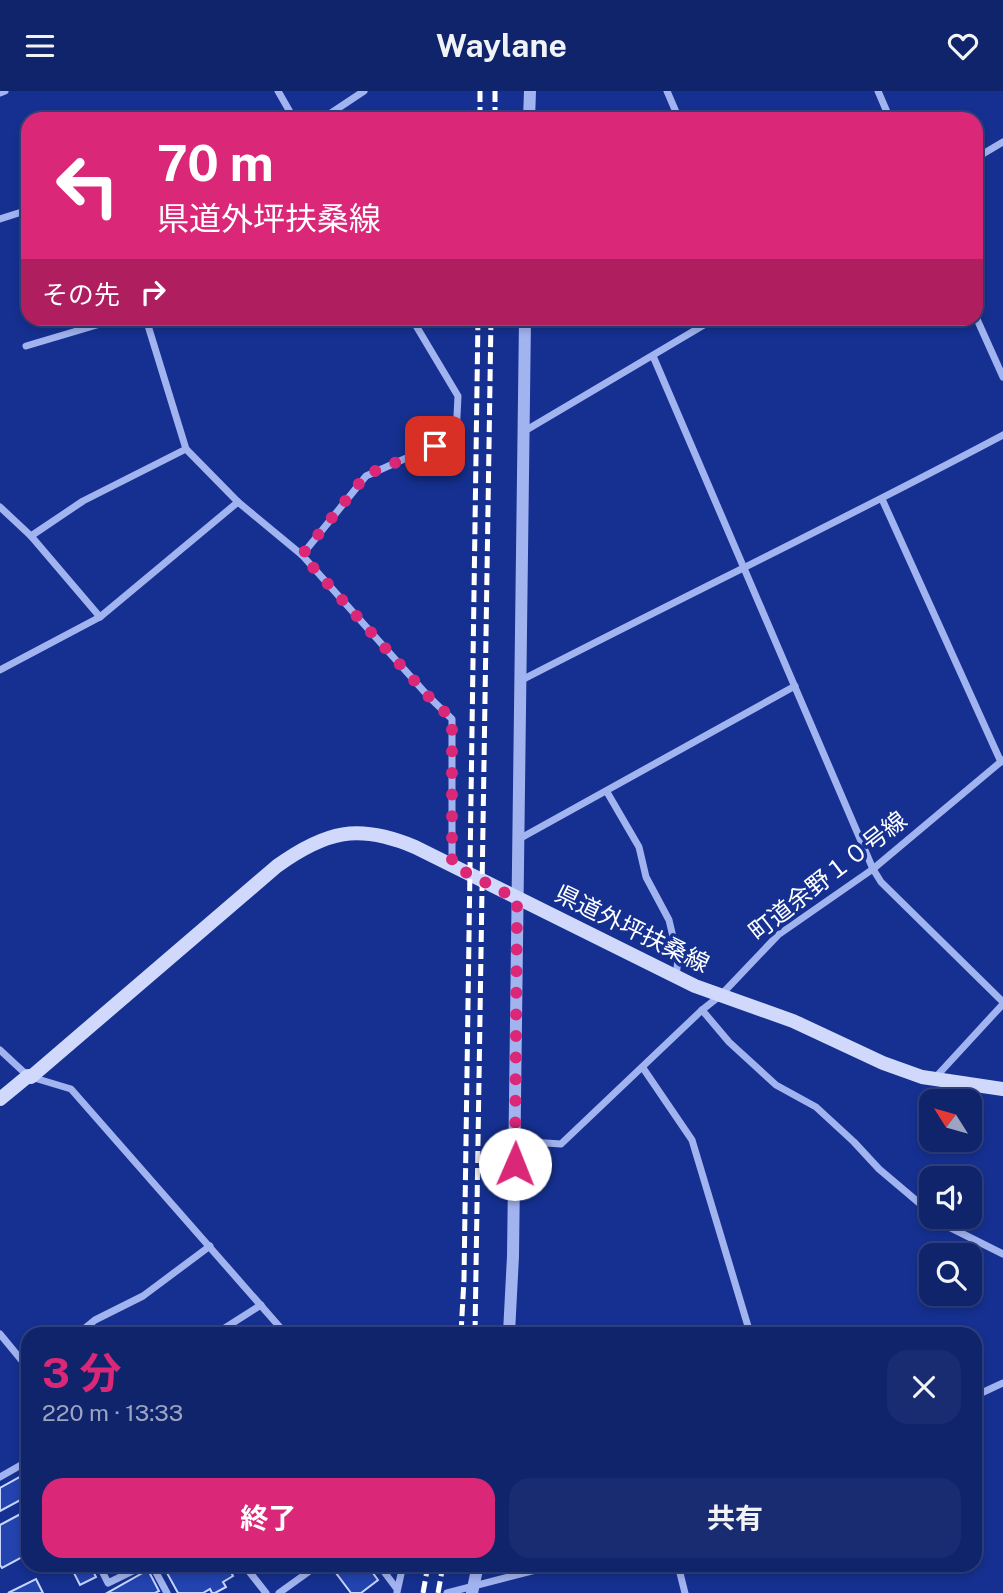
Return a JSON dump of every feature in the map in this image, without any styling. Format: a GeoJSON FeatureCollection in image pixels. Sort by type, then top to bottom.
{"type":"FeatureCollection","features":[{"type":"Feature","properties":{"kind":"main road","name":"県道外坪扶桑線"},"geometry":{"type":"LineString","coordinates":[[0,1099],[276,866],[310,844],[348,833],[390,837],[452,865],[676,978],[793,1021],[883,1063],[933,1080],[1003,1089]]}},
{"type":"Feature","properties":{"kind":"street"},"geometry":{"type":"LineString","coordinates":[[0,93],[5,91]]}},
{"type":"Feature","properties":{"kind":"street"},"geometry":{"type":"LineString","coordinates":[[278,91],[290,112]]}},
{"type":"Feature","properties":{"kind":"street"},"geometry":{"type":"LineString","coordinates":[[333,112],[365,91]]}},
{"type":"Feature","properties":{"kind":"street"},"geometry":{"type":"LineString","coordinates":[[529,112],[530,91]]}},
{"type":"Feature","properties":{"kind":"street"},"geometry":{"type":"LineString","coordinates":[[667,91],[676,112]]}},
{"type":"Feature","properties":{"kind":"street"},"geometry":{"type":"LineString","coordinates":[[878,91],[887,112]]}},
{"type":"Feature","properties":{"kind":"street"},"geometry":{"type":"LineString","coordinates":[[983,154],[1003,142]]}},
{"type":"Feature","properties":{"kind":"street"},"geometry":{"type":"LineString","coordinates":[[0,219],[21,212]]}},
{"type":"Feature","properties":{"kind":"street"},"geometry":{"type":"LineString","coordinates":[[26,346],[93,326]]}},
{"type":"Feature","properties":{"kind":"street"},"geometry":{"type":"LineString","coordinates":[[148,326],[186,449],[239,502],[302,555],[429,697],[452,719],[452,865]]}},
{"type":"Feature","properties":{"kind":"street"},"geometry":{"type":"LineString","coordinates":[[302,555],[366,475],[456,436],[458,396],[416,326]]}},
{"type":"Feature","properties":{"kind":"street"},"geometry":{"type":"LineString","coordinates":[[509,1327],[515,1141],[525,326]]}},
{"type":"Feature","properties":{"kind":"street"},"geometry":{"type":"LineString","coordinates":[[523,432],[702,326]]}},
{"type":"Feature","properties":{"kind":"street"},"geometry":{"type":"LineString","coordinates":[[980,326],[1003,377]]}},
{"type":"Feature","properties":{"kind":"street"},"geometry":{"type":"LineString","coordinates":[[653,356],[873,869],[881,882],[1003,1003],[933,1080]]}},
{"type":"Feature","properties":{"kind":"street"},"geometry":{"type":"LineString","coordinates":[[520,681],[744,566],[882,499],[1003,435]]}},
{"type":"Feature","properties":{"kind":"street"},"geometry":{"type":"LineString","coordinates":[[32,536],[83,501],[186,449]]}},
{"type":"Feature","properties":{"kind":"street"},"geometry":{"type":"LineString","coordinates":[[882,499],[1002,761]]}},
{"type":"Feature","properties":{"kind":"street"},"geometry":{"type":"LineString","coordinates":[[0,670],[100,617],[239,502]]}},
{"type":"Feature","properties":{"kind":"street"},"geometry":{"type":"LineString","coordinates":[[0,507],[32,536],[100,617]]}},
{"type":"Feature","properties":{"kind":"street"},"geometry":{"type":"LineString","coordinates":[[518,840],[794,686]]}},
{"type":"Feature","properties":{"kind":"street","name":"町道余野１０号線"},"geometry":{"type":"LineString","coordinates":[[515,1141],[561,1144],[721,995],[778,935],[873,869],[1002,761]]}},
{"type":"Feature","properties":{"kind":"street"},"geometry":{"type":"LineString","coordinates":[[607,792],[639,847],[646,877],[669,920],[678,958],[676,978]]}},
{"type":"Feature","properties":{"kind":"street"},"geometry":{"type":"LineString","coordinates":[[702,1010],[729,1042],[776,1085],[816,1107],[879,1169],[919,1203]]}},
{"type":"Feature","properties":{"kind":"street"},"geometry":{"type":"LineString","coordinates":[[0,1050],[30,1076],[71,1089],[280,1327]]}},
{"type":"Feature","properties":{"kind":"street"},"geometry":{"type":"LineString","coordinates":[[643,1068],[692,1140],[748,1327]]}},
{"type":"Feature","properties":{"kind":"street"},"geometry":{"type":"LineString","coordinates":[[953,1229],[1003,1254]]}},
{"type":"Feature","properties":{"kind":"street"},"geometry":{"type":"LineString","coordinates":[[86,1327],[143,1296],[210,1246]]}},
{"type":"Feature","properties":{"kind":"street"},"geometry":{"type":"LineString","coordinates":[[226,1327],[261,1305]]}},
{"type":"Feature","properties":{"kind":"street"},"geometry":{"type":"LineString","coordinates":[[0,1334],[21,1360]]}},
{"type":"Feature","properties":{"kind":"street"},"geometry":{"type":"LineString","coordinates":[[982,1394],[1003,1383]]}},
{"type":"Feature","properties":{"kind":"street"},"geometry":{"type":"LineString","coordinates":[[0,1477],[21,1465]]}},
{"type":"Feature","properties":{"kind":"street"},"geometry":{"type":"LineString","coordinates":[[102,1572],[108,1583],[131,1572]]}},
{"type":"Feature","properties":{"kind":"street"},"geometry":{"type":"LineString","coordinates":[[156,1572],[167,1593]]}},
{"type":"Feature","properties":{"kind":"street"},"geometry":{"type":"LineString","coordinates":[[250,1572],[266,1593]]}},
{"type":"Feature","properties":{"kind":"street"},"geometry":{"type":"LineString","coordinates":[[279,1593],[308,1572]]}},
{"type":"Feature","properties":{"kind":"street"},"geometry":{"type":"LineString","coordinates":[[384,1572],[397,1591]]}},
{"type":"Feature","properties":{"kind":"street"},"geometry":{"type":"LineString","coordinates":[[397,1591],[401,1572]]}},
{"type":"Feature","properties":{"kind":"street"},"geometry":{"type":"LineString","coordinates":[[472,1590],[476,1572]]}},
{"type":"Feature","properties":{"kind":"street"},"geometry":{"type":"LineString","coordinates":[[447,1593],[472,1590],[532,1572]]}},
{"type":"Feature","properties":{"kind":"street"},"geometry":{"type":"LineString","coordinates":[[680,1572],[685,1593]]}},
{"type":"Feature","properties":{"kind":"building"},"geometry":{"type":"Polygon","coordinates":[[[21,1476],[21,1500],[0,1511],[0,1488],[21,1476]]]}},
{"type":"Feature","properties":{"kind":"building"},"geometry":{"type":"Polygon","coordinates":[[[21,1514],[21,1558],[2,1568],[0,1565],[0,1525],[21,1514]]]}},
{"type":"Feature","properties":{"kind":"building"},"geometry":{"type":"Polygon","coordinates":[[[74,1572],[94,1572],[96,1577],[80,1585],[74,1572]]]}},
{"type":"Feature","properties":{"kind":"building"},"geometry":{"type":"Polygon","coordinates":[[[144,1572],[149,1572],[159,1591],[155,1593],[107,1593],[144,1572]]]}},
{"type":"Feature","properties":{"kind":"building"},"geometry":{"type":"Polygon","coordinates":[[[231,1572],[233,1576],[223,1582],[226,1587],[215,1593],[210,1589],[203,1593],[178,1593],[167,1573],[231,1572]]]}},
{"type":"Feature","properties":{"kind":"building"},"geometry":{"type":"Polygon","coordinates":[[[335,1572],[372,1572],[378,1580],[361,1593],[351,1593],[335,1572]]]}},
{"type":"Feature","properties":{"kind":"building"},"geometry":{"type":"Polygon","coordinates":[[[36,1579],[43,1593],[8,1593],[36,1579]]]}},
{"type":"Feature","properties":{"kind":"railway"},"geometry":{"type":"LineString","coordinates":[[480,91],[480,112]]}},
{"type":"Feature","properties":{"kind":"railway"},"geometry":{"type":"LineString","coordinates":[[495,91],[495,112]]}},
{"type":"Feature","properties":{"kind":"railway"},"geometry":{"type":"LineString","coordinates":[[461,1327],[478,326]]}},
{"type":"Feature","properties":{"kind":"railway"},"geometry":{"type":"LineString","coordinates":[[475,1327],[491,326]]}},
{"type":"Feature","properties":{"kind":"railway"},"geometry":{"type":"LineString","coordinates":[[423,1593],[427,1572]]}},
{"type":"Feature","properties":{"kind":"railway"},"geometry":{"type":"LineString","coordinates":[[438,1593],[442,1572]]}},
{"type":"Feature","properties":{"kind":"route"},"geometry":{"type":"LineString","coordinates":[[435,446],[366,475],[302,555],[429,697],[452,719],[452,865],[517,899],[515,1164]]}}]}
